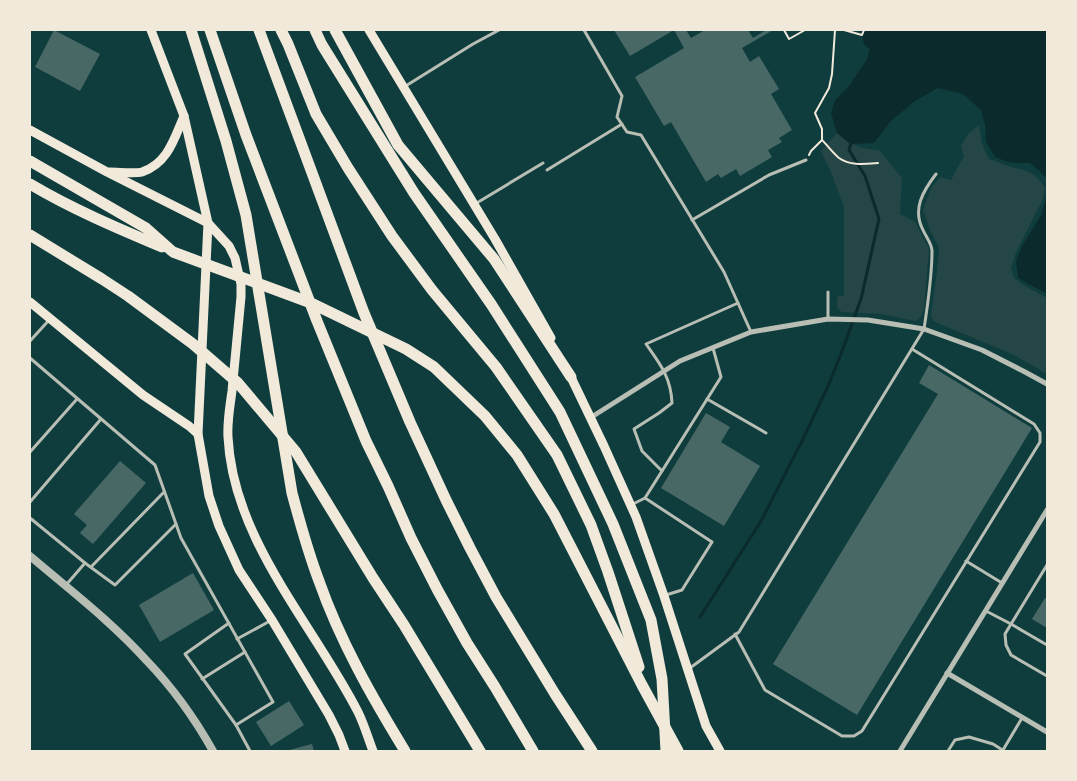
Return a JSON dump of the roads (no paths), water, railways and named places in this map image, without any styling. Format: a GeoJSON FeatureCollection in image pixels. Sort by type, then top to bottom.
{"type":"FeatureCollection","features":[{"type":"Feature","properties":{"kind":"highway"},"geometry":{"type":"LineString","coordinates":[[191,30],[226,141],[246,215],[292,494],[304,539],[319,583],[351,656],[405,751]]}},
{"type":"Feature","properties":{"kind":"highway"},"geometry":{"type":"LineString","coordinates":[[210,30],[246,135],[306,293],[366,441],[411,538],[438,590],[467,643],[533,751]]}},
{"type":"Feature","properties":{"kind":"highway"},"geometry":{"type":"LineString","coordinates":[[259,30],[364,313],[446,500],[496,596],[592,751]]}},
{"type":"Feature","properties":{"kind":"highway"},"geometry":{"type":"LineString","coordinates":[[281,30],[316,114],[392,236],[432,290],[496,367],[557,455],[591,525],[649,698]]}},
{"type":"Feature","properties":{"kind":"highway"},"geometry":{"type":"LineString","coordinates":[[315,30],[322,45],[414,193],[491,304],[560,412],[613,524],[651,620],[662,678],[666,751]]}},
{"type":"Feature","properties":{"kind":"highway"},"geometry":{"type":"LineString","coordinates":[[335,30],[398,145],[494,259],[570,377]]}},
{"type":"Feature","properties":{"kind":"highway"},"geometry":{"type":"LineString","coordinates":[[30,161],[146,228],[173,252]]}},
{"type":"Feature","properties":{"kind":"highway"},"geometry":{"type":"LineString","coordinates":[[30,184],[90,216],[173,252],[311,303],[397,345],[434,368],[485,416],[517,455],[554,514],[678,751]]}},
{"type":"Feature","properties":{"kind":"highway"},"geometry":{"type":"LineString","coordinates":[[30,235],[102,279],[193,344],[238,383],[296,452],[480,751]]}},
{"type":"Feature","properties":{"kind":"main road"},"geometry":{"type":"LineString","coordinates":[[151,30],[184,116],[208,224],[198,434],[209,496],[219,526],[239,570],[272,620],[329,715],[345,751]]}},
{"type":"Feature","properties":{"kind":"main road"},"geometry":{"type":"LineString","coordinates":[[369,30],[543,322],[590,418],[631,505],[664,596],[706,726],[720,751]]}},
{"type":"Feature","properties":{"kind":"main road"},"geometry":{"type":"LineString","coordinates":[[107,172],[140,172],[156,165],[166,155],[184,116]]}},
{"type":"Feature","properties":{"kind":"main road"},"geometry":{"type":"LineString","coordinates":[[30,130],[208,224],[229,246],[235,258],[241,284],[227,435],[234,476],[244,511],[257,540],[279,583],[333,668],[358,713],[373,751]]}},
{"type":"Feature","properties":{"kind":"main road"},"geometry":{"type":"LineString","coordinates":[[30,302],[143,395],[198,434]]}},
{"type":"Feature","properties":{"kind":"street"},"geometry":{"type":"LineString","coordinates":[[590,418],[680,361],[751,332],[828,319],[868,320],[924,328],[982,350],[1047,384]]}},
{"type":"Feature","properties":{"kind":"street"},"geometry":{"type":"LineString","coordinates":[[900,751],[1047,510]]}},
{"type":"Feature","properties":{"kind":"street"},"geometry":{"type":"LineString","coordinates":[[30,556],[147,660],[198,725],[213,751]]}},
{"type":"Feature","properties":{"kind":"street"},"geometry":{"type":"LineString","coordinates":[[947,674],[1047,732]]}},
{"type":"Feature","properties":{"kind":"lane"},"geometry":{"type":"LineString","coordinates":[[403,88],[499,30]]}},
{"type":"Feature","properties":{"kind":"lane"},"geometry":{"type":"LineString","coordinates":[[584,30],[622,96],[618,117],[627,132],[641,135],[724,272],[751,332]]}},
{"type":"Feature","properties":{"kind":"lane"},"geometry":{"type":"LineString","coordinates":[[547,170],[622,124]]}},
{"type":"Feature","properties":{"kind":"lane"},"geometry":{"type":"LineString","coordinates":[[692,220],[769,175],[806,160]]}},
{"type":"Feature","properties":{"kind":"lane"},"geometry":{"type":"LineString","coordinates":[[474,205],[543,163]]}},
{"type":"Feature","properties":{"kind":"lane"},"geometry":{"type":"LineString","coordinates":[[688,670],[739,632],[924,328],[930,285],[932,248],[920,224],[918,211],[920,198],[936,174]]}},
{"type":"Feature","properties":{"kind":"lane"},"geometry":{"type":"LineString","coordinates":[[828,292],[828,319]]}},
{"type":"Feature","properties":{"kind":"lane"},"geometry":{"type":"LineString","coordinates":[[662,471],[642,451],[634,429],[672,403],[671,391],[664,371],[646,344],[738,303]]}},
{"type":"Feature","properties":{"kind":"lane"},"geometry":{"type":"LineString","coordinates":[[30,341],[50,319]]}},
{"type":"Feature","properties":{"kind":"lane"},"geometry":{"type":"LineString","coordinates":[[631,505],[645,498],[721,377],[713,348]]}},
{"type":"Feature","properties":{"kind":"lane"},"geometry":{"type":"LineString","coordinates":[[735,634],[765,690],[842,736],[854,736],[862,731],[1040,442],[1040,433],[1034,424],[912,349]]}},
{"type":"Feature","properties":{"kind":"lane"},"geometry":{"type":"LineString","coordinates":[[30,358],[155,465],[181,538],[273,702],[236,725]]}},
{"type":"Feature","properties":{"kind":"lane"},"geometry":{"type":"LineString","coordinates":[[30,452],[77,399]]}},
{"type":"Feature","properties":{"kind":"lane"},"geometry":{"type":"LineString","coordinates":[[706,399],[766,433]]}},
{"type":"Feature","properties":{"kind":"lane"},"geometry":{"type":"LineString","coordinates":[[30,502],[101,419]]}},
{"type":"Feature","properties":{"kind":"lane"},"geometry":{"type":"LineString","coordinates":[[91,567],[164,492]]}},
{"type":"Feature","properties":{"kind":"lane"},"geometry":{"type":"LineString","coordinates":[[645,498],[712,542],[682,590],[664,596]]}},
{"type":"Feature","properties":{"kind":"lane"},"geometry":{"type":"LineString","coordinates":[[30,518],[115,585],[176,524]]}},
{"type":"Feature","properties":{"kind":"lane"},"geometry":{"type":"LineString","coordinates":[[966,561],[1002,583]]}},
{"type":"Feature","properties":{"kind":"lane"},"geometry":{"type":"LineString","coordinates":[[65,586],[85,563]]}},
{"type":"Feature","properties":{"kind":"lane"},"geometry":{"type":"LineString","coordinates":[[1047,565],[1005,634],[1006,646],[1011,655],[1047,676]]}},
{"type":"Feature","properties":{"kind":"lane"},"geometry":{"type":"LineString","coordinates":[[985,611],[1047,645]]}},
{"type":"Feature","properties":{"kind":"lane"},"geometry":{"type":"LineString","coordinates":[[237,639],[272,620]]}},
{"type":"Feature","properties":{"kind":"lane"},"geometry":{"type":"LineString","coordinates":[[229,623],[185,654],[236,725],[250,751]]}},
{"type":"Feature","properties":{"kind":"lane"},"geometry":{"type":"LineString","coordinates":[[202,679],[245,652]]}},
{"type":"Feature","properties":{"kind":"lane"},"geometry":{"type":"LineString","coordinates":[[948,751],[955,740],[969,736],[993,744],[1004,751],[1022,718]]}},
{"type":"Feature","properties":{"kind":"waterway"},"geometry":{"type":"LineString","coordinates":[[700,617],[761,521],[803,439],[828,386],[861,299],[879,219],[865,176],[849,150],[852,141]]}}]}
